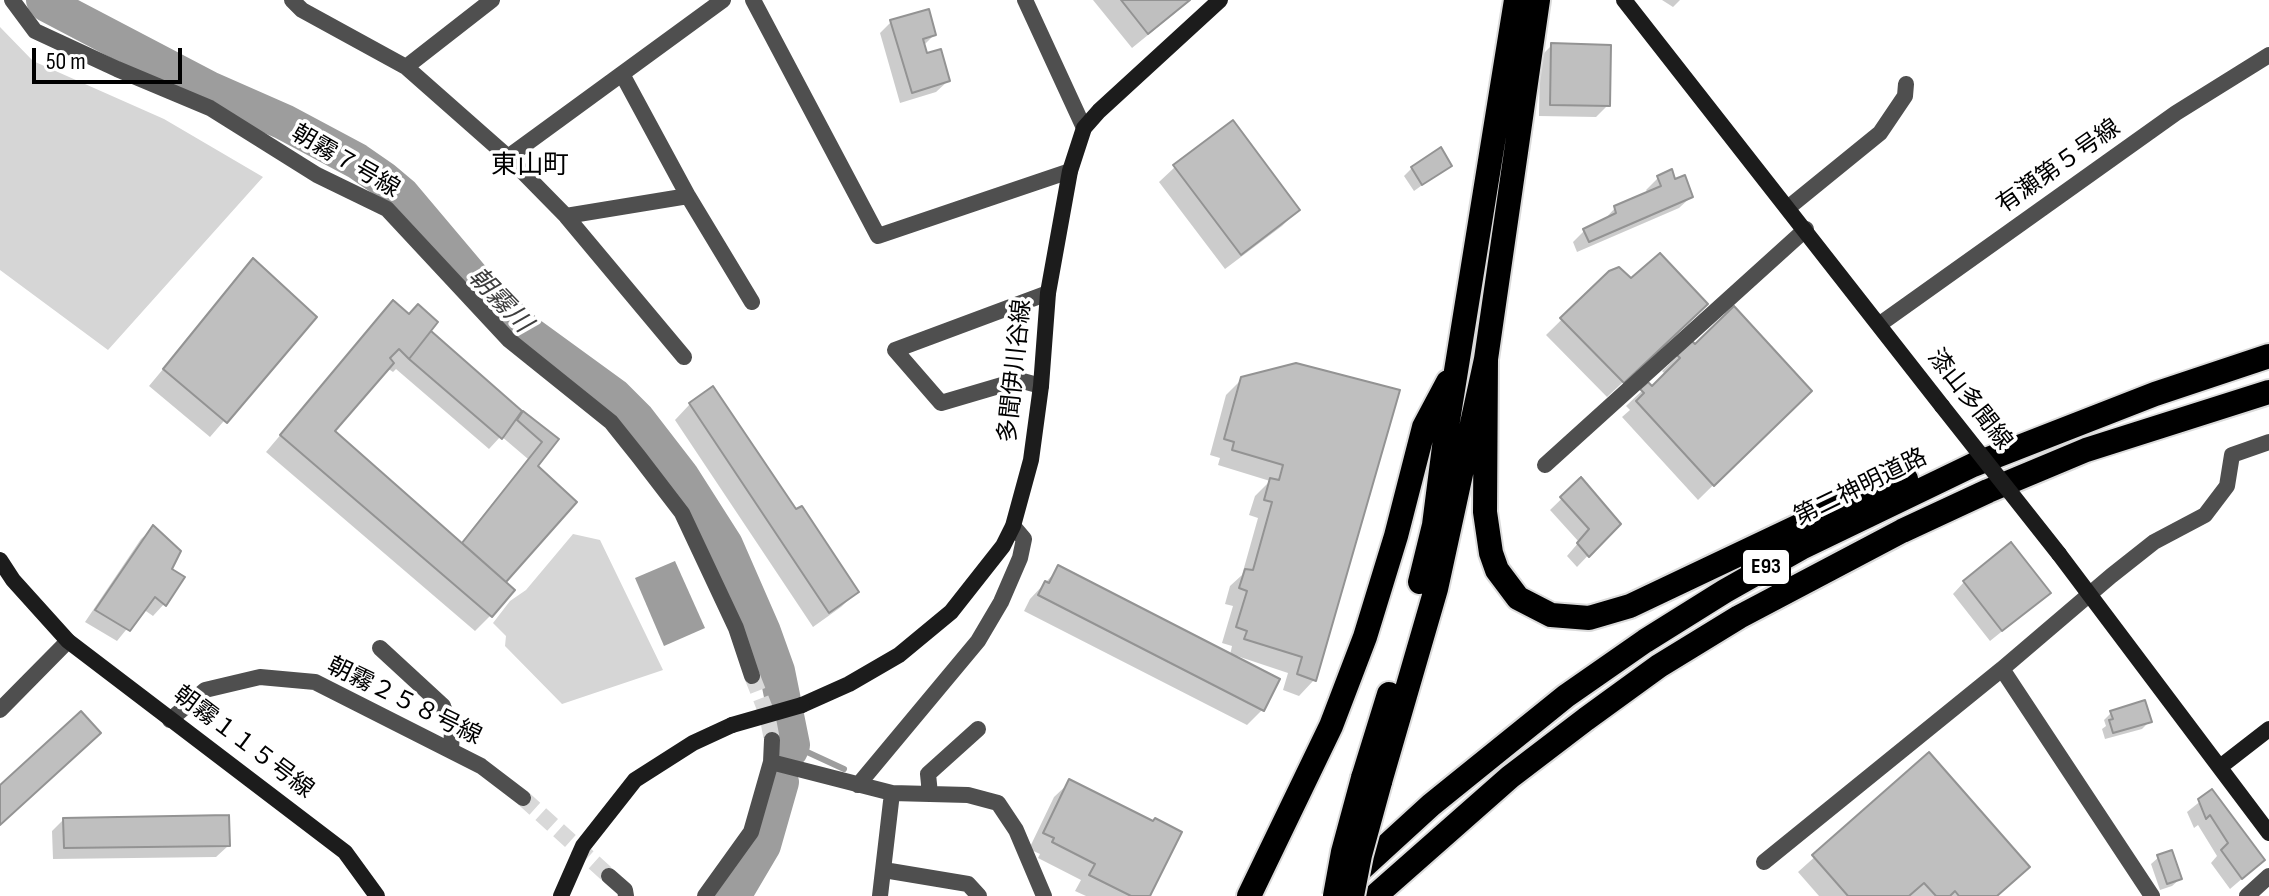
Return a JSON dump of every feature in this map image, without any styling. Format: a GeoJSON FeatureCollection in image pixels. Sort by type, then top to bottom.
{"type":"FeatureCollection","features":[{"type":"Feature","properties":{"kind":"highway"},"geometry":{"type":"LineString","coordinates":[[1352,896],[1371,780],[1434,525],[1516,0]]}},
{"type":"Feature","properties":{"kind":"highway"},"geometry":{"type":"LineString","coordinates":[[1334,896],[1343,852],[1371,780],[1439,574],[1486,359],[1538,0]]}},
{"type":"Feature","properties":{"kind":"highway","name":"第二神明道路"},"geometry":{"type":"LineString","coordinates":[[1334,896],[1431,805],[1566,696],[1725,591],[1838,529],[1973,465],[2112,410],[2269,356]]}},
{"type":"Feature","properties":{"kind":"highway"},"geometry":{"type":"LineString","coordinates":[[1486,359],[1485,512],[1491,553],[1497,570],[1518,598],[1551,615],[1569,618],[1589,618],[1630,606],[1845,504],[2055,420],[2154,387],[2244,363]]}},
{"type":"Feature","properties":{"kind":"highway"},"geometry":{"type":"LineString","coordinates":[[1249,896],[1331,726],[1365,637],[1396,536],[1424,427],[1459,362]]}},
{"type":"Feature","properties":{"kind":"highway","name":"E93"},"geometry":{"type":"LineString","coordinates":[[1375,896],[1453,825],[1535,758],[1659,666],[1739,617],[1902,531],[1988,491],[2086,450],[2269,392]]}},
{"type":"Feature","properties":{"kind":"street","name":"朝霧７号線"},"geometry":{"type":"LineString","coordinates":[[12,0],[35,31],[210,108],[317,175],[387,209],[509,340],[611,422],[639,457],[682,513],[736,628],[752,676]]}},
{"type":"Feature","properties":{"kind":"street"},"geometry":{"type":"LineString","coordinates":[[292,0],[302,10],[406,67],[508,157],[566,216],[684,357]]}},
{"type":"Feature","properties":{"kind":"street"},"geometry":{"type":"LineString","coordinates":[[406,67],[492,0]]}},
{"type":"Feature","properties":{"kind":"street"},"geometry":{"type":"LineString","coordinates":[[508,157],[723,0]]}},
{"type":"Feature","properties":{"kind":"street"},"geometry":{"type":"LineString","coordinates":[[753,0],[878,236],[1070,171]]}},
{"type":"Feature","properties":{"kind":"street"},"geometry":{"type":"LineString","coordinates":[[1025,0],[1084,128]]}},
{"type":"Feature","properties":{"kind":"street","name":"多聞伊川谷線"},"geometry":{"type":"LineString","coordinates":[[561,896],[583,846],[635,780],[693,743],[732,725],[802,705],[849,684],[899,655],[951,612],[1003,546],[1013,526],[1031,460],[1041,386],[1048,293],[1070,171],[1084,128],[1109,101],[1220,0]]}},
{"type":"Feature","properties":{"kind":"street","name":"漆山多聞線"},"geometry":{"type":"LineString","coordinates":[[1624,0],[2059,554],[2269,833]]}},
{"type":"Feature","properties":{"kind":"street","name":"有瀬第５号線"},"geometry":{"type":"LineString","coordinates":[[1880,324],[2176,113],[2269,55]]}},
{"type":"Feature","properties":{"kind":"street"},"geometry":{"type":"LineString","coordinates":[[622,74],[688,196],[752,302]]}},
{"type":"Feature","properties":{"kind":"street"},"geometry":{"type":"LineString","coordinates":[[1789,207],[1880,133],[1905,96],[1906,84]]}},
{"type":"Feature","properties":{"kind":"street"},"geometry":{"type":"LineString","coordinates":[[566,216],[688,196]]}},
{"type":"Feature","properties":{"kind":"street"},"geometry":{"type":"LineString","coordinates":[[1545,465],[1806,229]]}},
{"type":"Feature","properties":{"kind":"street"},"geometry":{"type":"LineString","coordinates":[[1041,386],[1019,380],[941,403],[895,350],[1048,293]]}},
{"type":"Feature","properties":{"kind":"street"},"geometry":{"type":"LineString","coordinates":[[1764,862],[2154,542],[2205,515],[2227,486],[2232,455],[2269,442]]}},
{"type":"Feature","properties":{"kind":"street"},"geometry":{"type":"LineString","coordinates":[[858,785],[978,641],[994,615],[1020,558],[1024,539],[1013,526]]}},
{"type":"Feature","properties":{"kind":"street","name":"朝霧１１５号線"},"geometry":{"type":"LineString","coordinates":[[0,560],[13,580],[68,641],[345,852],[377,896]]}},
{"type":"Feature","properties":{"kind":"street"},"geometry":{"type":"LineString","coordinates":[[0,710],[68,641]]}},
{"type":"Feature","properties":{"kind":"street"},"geometry":{"type":"LineString","coordinates":[[380,648],[443,706],[452,731],[451,750]]}},
{"type":"Feature","properties":{"kind":"street"},"geometry":{"type":"LineString","coordinates":[[2002,669],[2152,896]]}},
{"type":"Feature","properties":{"kind":"street","name":"朝霧２５８号線"},"geometry":{"type":"LineString","coordinates":[[170,720],[205,690],[260,677],[315,682],[481,766],[523,798]]}},
{"type":"Feature","properties":{"kind":"street"},"geometry":{"type":"LineString","coordinates":[[930,794],[928,774],[978,729]]}},
{"type":"Feature","properties":{"kind":"street"},"geometry":{"type":"LineString","coordinates":[[2220,767],[2269,729]]}},
{"type":"Feature","properties":{"kind":"street"},"geometry":{"type":"LineString","coordinates":[[705,896],[751,832],[771,762],[772,740]]}},
{"type":"Feature","properties":{"kind":"street"},"geometry":{"type":"LineString","coordinates":[[771,762],[892,793],[968,795],[998,803],[1016,830],[1044,896]]}},
{"type":"Feature","properties":{"kind":"street"},"geometry":{"type":"LineString","coordinates":[[880,896],[892,793]]}},
{"type":"Feature","properties":{"kind":"street"},"geometry":{"type":"LineString","coordinates":[[884,870],[971,892]]}},
{"type":"Feature","properties":{"kind":"street"},"geometry":{"type":"LineString","coordinates":[[609,876],[625,890],[626,896]]}},
{"type":"Feature","properties":{"kind":"street"},"geometry":{"type":"LineString","coordinates":[[2247,896],[2269,876]]}},
{"type":"Feature","properties":{"kind":"shaded area"},"geometry":{"type":"Polygon","coordinates":[[[0,27],[33,61],[164,119],[263,177],[108,350],[0,270],[0,27]]]}},
{"type":"Feature","properties":{"kind":"shaded area"},"geometry":{"type":"Polygon","coordinates":[[[573,534],[600,540],[663,670],[562,704],[505,646],[506,636],[493,623],[510,601],[526,590],[573,534]]]}},
{"type":"Feature","properties":{"kind":"shaded area"},"geometry":{"type":"Polygon","coordinates":[[[675,561],[705,628],[664,646],[635,578],[675,561]]]}},
{"type":"Feature","properties":{"kind":"building"},"geometry":{"type":"Polygon","coordinates":[[[1121,0],[1190,0],[1148,34],[1121,0]]]}},
{"type":"Feature","properties":{"kind":"building"},"geometry":{"type":"Polygon","coordinates":[[[929,9],[936,35],[923,39],[927,53],[941,49],[950,81],[912,93],[890,20],[929,9]]]}},
{"type":"Feature","properties":{"kind":"building"},"geometry":{"type":"Polygon","coordinates":[[[1551,43],[1611,45],[1610,106],[1550,105],[1551,43]]]}},
{"type":"Feature","properties":{"kind":"building"},"geometry":{"type":"Polygon","coordinates":[[[1233,120],[1300,210],[1241,255],[1173,165],[1233,120]]]}},
{"type":"Feature","properties":{"kind":"building"},"geometry":{"type":"Polygon","coordinates":[[[1441,147],[1452,166],[1422,185],[1411,167],[1441,147]]]}},
{"type":"Feature","properties":{"kind":"building"},"geometry":{"type":"Polygon","coordinates":[[[1672,169],[1675,179],[1685,175],[1693,197],[1589,242],[1583,229],[1616,213],[1614,206],[1661,186],[1657,176],[1672,169]]]}},
{"type":"Feature","properties":{"kind":"building"},"geometry":{"type":"Polygon","coordinates":[[[1660,253],[1708,304],[1624,383],[1560,318],[1609,271],[1619,267],[1631,278],[1660,253]]]}},
{"type":"Feature","properties":{"kind":"building"},"geometry":{"type":"Polygon","coordinates":[[[253,258],[317,317],[227,423],[163,369],[253,258]]]}},
{"type":"Feature","properties":{"kind":"building"},"geometry":{"type":"Polygon","coordinates":[[[393,300],[409,314],[418,304],[438,322],[409,359],[399,349],[390,358],[394,363],[335,431],[515,590],[492,617],[280,435],[393,300]]]}},
{"type":"Feature","properties":{"kind":"building"},"geometry":{"type":"Polygon","coordinates":[[[1734,306],[1812,391],[1714,486],[1636,401],[1644,393],[1640,389],[1648,382],[1652,386],[1680,358],[1676,354],[1691,340],[1695,344],[1734,306]]]}},
{"type":"Feature","properties":{"kind":"building"},"geometry":{"type":"Polygon","coordinates":[[[431,331],[522,411],[502,439],[409,359],[431,331]]]}},
{"type":"Feature","properties":{"kind":"building"},"geometry":{"type":"Polygon","coordinates":[[[1296,363],[1400,390],[1316,681],[1297,674],[1302,657],[1244,639],[1247,631],[1236,627],[1247,591],[1239,588],[1245,569],[1253,570],[1272,502],[1264,500],[1270,478],[1279,480],[1283,465],[1232,450],[1234,442],[1224,439],[1241,377],[1296,363]]]}},
{"type":"Feature","properties":{"kind":"building"},"geometry":{"type":"Polygon","coordinates":[[[713,386],[796,509],[802,506],[859,592],[829,613],[689,403],[713,386]]]}},
{"type":"Feature","properties":{"kind":"building"},"geometry":{"type":"Polygon","coordinates":[[[523,411],[559,439],[538,466],[577,502],[506,582],[462,543],[542,442],[517,420],[523,411]]]}},
{"type":"Feature","properties":{"kind":"building"},"geometry":{"type":"Polygon","coordinates":[[[1581,477],[1621,524],[1589,557],[1577,543],[1589,529],[1560,497],[1581,477]]]}},
{"type":"Feature","properties":{"kind":"building"},"geometry":{"type":"Polygon","coordinates":[[[153,525],[181,551],[172,569],[185,577],[166,606],[155,597],[130,631],[95,610],[153,525]]]}},
{"type":"Feature","properties":{"kind":"building"},"geometry":{"type":"Polygon","coordinates":[[[2011,542],[2051,593],[2002,631],[1963,581],[2011,542]]]}},
{"type":"Feature","properties":{"kind":"building"},"geometry":{"type":"Polygon","coordinates":[[[1058,565],[1280,679],[1264,711],[1038,595],[1045,581],[1049,583],[1058,565]]]}},
{"type":"Feature","properties":{"kind":"building"},"geometry":{"type":"Polygon","coordinates":[[[2145,700],[2152,722],[2113,733],[2110,711],[2145,700]]]}},
{"type":"Feature","properties":{"kind":"building"},"geometry":{"type":"Polygon","coordinates":[[[81,711],[101,733],[0,825],[0,785],[81,711]]]}},
{"type":"Feature","properties":{"kind":"building"},"geometry":{"type":"Polygon","coordinates":[[[1929,752],[2030,867],[1997,896],[1959,896],[1955,891],[1950,896],[1936,896],[1924,883],[1909,896],[1848,896],[1812,855],[1929,752]]]}},
{"type":"Feature","properties":{"kind":"building"},"geometry":{"type":"Polygon","coordinates":[[[1069,779],[1182,832],[1150,896],[1131,896],[1089,875],[1095,864],[1052,842],[1054,838],[1043,833],[1069,779]]]}},
{"type":"Feature","properties":{"kind":"building"},"geometry":{"type":"Polygon","coordinates":[[[2212,789],[2265,860],[2242,879],[2221,850],[2228,843],[2210,815],[2206,819],[2198,799],[2212,789]]]}},
{"type":"Feature","properties":{"kind":"building"},"geometry":{"type":"Polygon","coordinates":[[[229,815],[230,846],[64,848],[63,818],[229,815]]]}},
{"type":"Feature","properties":{"kind":"building"},"geometry":{"type":"Polygon","coordinates":[[[2172,850],[2182,879],[2167,884],[2157,855],[2172,850]]]}},
{"type":"Feature","properties":{"kind":"waterway","name":"朝霧川"},"geometry":{"type":"LineString","coordinates":[[44,0],[209,89],[284,122],[357,161],[383,179],[402,195],[483,291],[526,332],[614,396],[637,419],[681,476],[725,545],[777,671],[792,745],[790,750]]}},
{"type":"Feature","properties":{"kind":"waterway"},"geometry":{"type":"LineString","coordinates":[[792,745],[844,769]]}},
{"type":"Feature","properties":{"kind":"waterway","name":"朝霧川"},"geometry":{"type":"LineString","coordinates":[[733,896],[763,845],[781,782]]}},
{"type":"Feature","properties":{"kind":"tunnel"},"geometry":{"type":"LineString","coordinates":[[752,676],[767,714],[772,740]]}},
{"type":"Feature","properties":{"kind":"tunnel"},"geometry":{"type":"LineString","coordinates":[[523,798],[609,876]]}},
{"type":"Feature","properties":{"kind":"district","name":"東山町"},"geometry":{"type":"Point","coordinates":[530,166]}}]}
